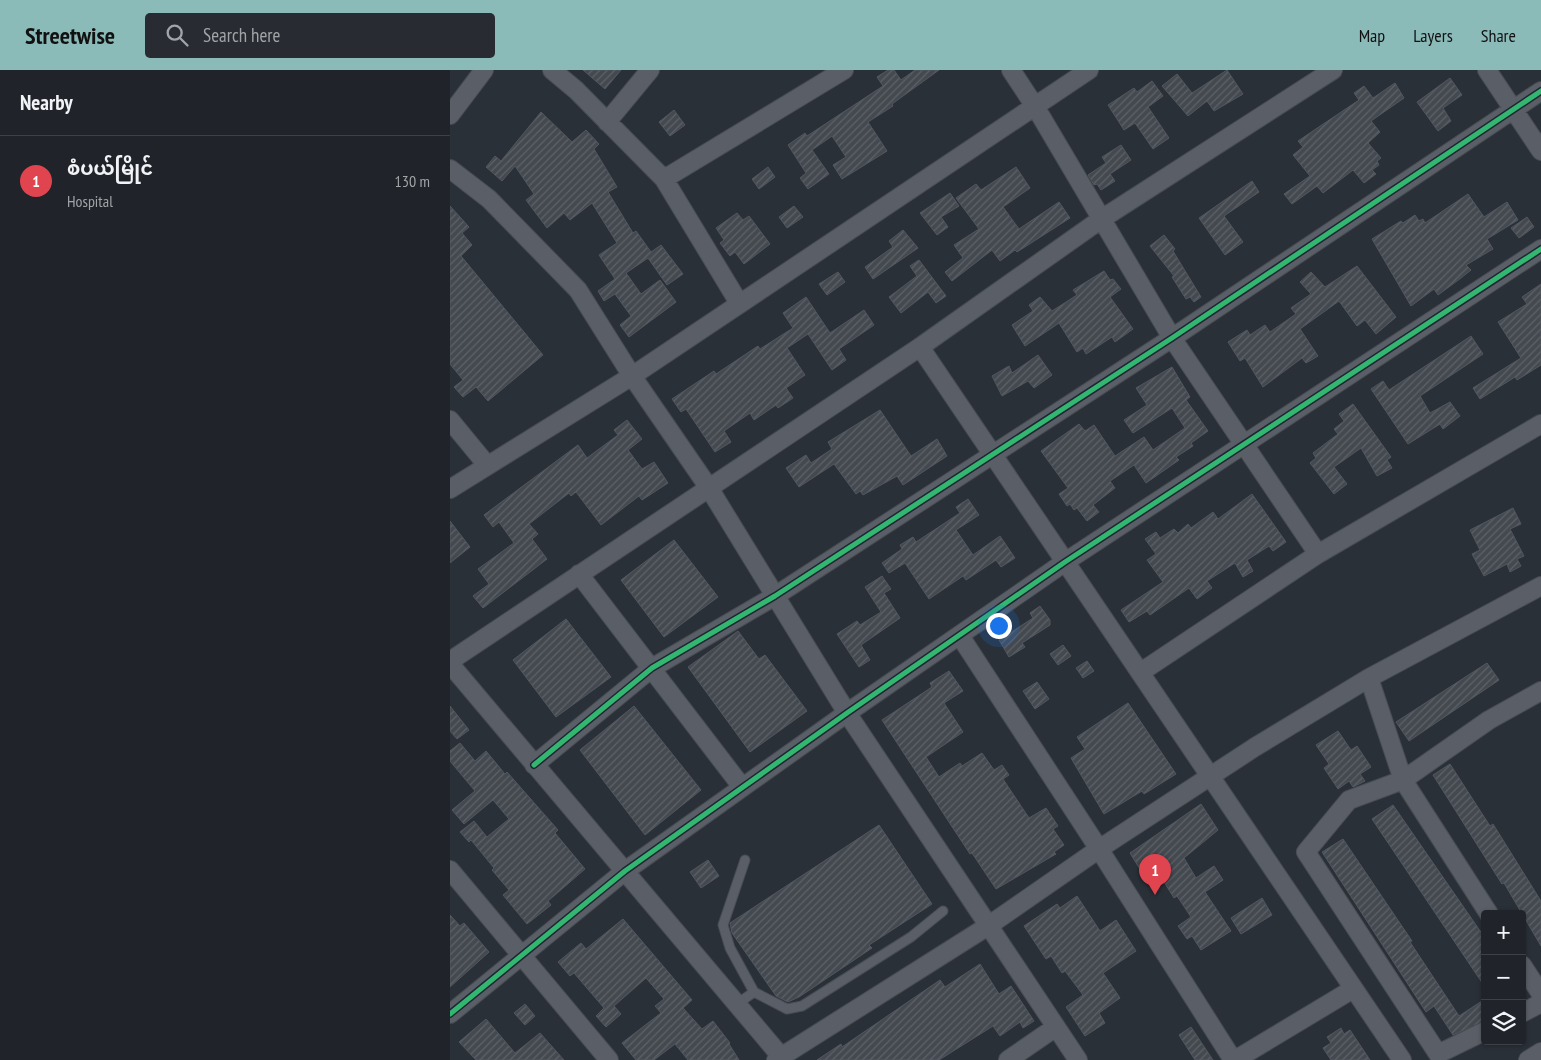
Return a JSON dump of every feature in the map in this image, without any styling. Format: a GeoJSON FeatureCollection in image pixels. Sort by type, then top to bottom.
{"type":"FeatureCollection","features":[{"type":"Feature","properties":{"kind":"street"},"geometry":{"type":"LineString","coordinates":[[450,115],[484,70]]}},
{"type":"Feature","properties":{"kind":"street"},"geometry":{"type":"LineString","coordinates":[[552,70],[576,90],[664,179],[738,303]]}},
{"type":"Feature","properties":{"kind":"street"},"geometry":{"type":"LineString","coordinates":[[607,122],[650,70]]}},
{"type":"Feature","properties":{"kind":"street"},"geometry":{"type":"LineString","coordinates":[[664,179],[844,70]]}},
{"type":"Feature","properties":{"kind":"street"},"geometry":{"type":"LineString","coordinates":[[1011,70],[1036,108],[1100,220],[1172,338],[1318,554]]}},
{"type":"Feature","properties":{"kind":"street"},"geometry":{"type":"LineString","coordinates":[[450,489],[632,376],[738,303],[1036,108],[1089,70]]}},
{"type":"Feature","properties":{"kind":"street"},"geometry":{"type":"LineString","coordinates":[[1333,70],[1100,220],[920,347],[579,574],[450,663],[737,1004],[780,1059],[988,926],[1209,776],[1369,678],[1541,586]]}},
{"type":"Feature","properties":{"kind":"street"},"geometry":{"type":"LineString","coordinates":[[1487,70],[1541,151]]}},
{"type":"Feature","properties":{"kind":"street"},"geometry":{"type":"LineString","coordinates":[[534,765],[652,668],[775,596],[993,455],[1172,338],[1541,91]]}},
{"type":"Feature","properties":{"kind":"street"},"geometry":{"type":"LineString","coordinates":[[450,170],[490,199],[578,290],[632,376],[709,488],[847,713],[1078,1060]]}},
{"type":"Feature","properties":{"kind":"street"},"geometry":{"type":"LineString","coordinates":[[450,1014],[625,871],[847,713],[1065,562],[1541,248]]}},
{"type":"Feature","properties":{"kind":"street"},"geometry":{"type":"LineString","coordinates":[[920,347],[1402,1060]]}},
{"type":"Feature","properties":{"kind":"street"},"geometry":{"type":"LineString","coordinates":[[450,420],[487,465]]}},
{"type":"Feature","properties":{"kind":"street"},"geometry":{"type":"LineString","coordinates":[[1141,672],[1318,554],[1541,424]]}},
{"type":"Feature","properties":{"kind":"street"},"geometry":{"type":"LineString","coordinates":[[579,574],[742,787]]}},
{"type":"Feature","properties":{"kind":"street"},"geometry":{"type":"LineString","coordinates":[[960,636],[1234,1060],[1353,989]]}},
{"type":"Feature","properties":{"kind":"street"},"geometry":{"type":"LineString","coordinates":[[1369,678],[1403,780],[1486,910]]}},
{"type":"Feature","properties":{"kind":"street"},"geometry":{"type":"LineString","coordinates":[[1481,1033],[1438,1054],[1306,852],[1350,800],[1403,780],[1489,720],[1541,691]]}},
{"type":"Feature","properties":{"kind":"street"},"geometry":{"type":"LineString","coordinates":[[450,870],[609,1060]]}},
{"type":"Feature","properties":{"kind":"street"},"geometry":{"type":"LineString","coordinates":[[1526,971],[1541,994]]}},
{"type":"Feature","properties":{"kind":"street"},"geometry":{"type":"LineString","coordinates":[[1526,1011],[1541,1003]]}},
{"type":"Feature","properties":{"kind":"street"},"geometry":{"type":"LineString","coordinates":[[1008,1060],[1056,1027]]}},
{"type":"Feature","properties":{"kind":"street"},"geometry":{"type":"LineString","coordinates":[[1528,1060],[1541,1052]]}},
{"type":"Feature","properties":{"kind":"lane"},"geometry":{"type":"LineString","coordinates":[[745,860],[723,925],[730,948],[754,992],[787,1009],[802,1006],[911,937],[943,911]]}},
{"type":"Feature","properties":{"kind":"lane"},"geometry":{"type":"LineString","coordinates":[[737,1004],[754,992]]}},
{"type":"Feature","properties":{"kind":"building"},"geometry":{"type":"Polygon","coordinates":[[[583,70],[621,70],[605,89],[583,70]]]}},
{"type":"Feature","properties":{"kind":"building"},"geometry":{"type":"Polygon","coordinates":[[[888,70],[894,70],[901,80],[915,70],[939,70],[892,104],[893,106],[868,122],[887,151],[842,179],[833,165],[846,157],[832,136],[812,150],[829,174],[808,189],[800,178],[806,173],[788,145],[805,133],[807,136],[883,86],[877,77],[888,70]]]}},
{"type":"Feature","properties":{"kind":"building"},"geometry":{"type":"Polygon","coordinates":[[[1227,70],[1243,94],[1214,111],[1207,101],[1188,116],[1162,86],[1177,74],[1192,93],[1227,70]]]}},
{"type":"Feature","properties":{"kind":"building"},"geometry":{"type":"Polygon","coordinates":[[[1450,78],[1462,95],[1443,108],[1451,121],[1438,131],[1417,102],[1450,78]]]}},
{"type":"Feature","properties":{"kind":"building"},"geometry":{"type":"Polygon","coordinates":[[[1152,81],[1163,96],[1148,107],[1169,138],[1153,149],[1135,123],[1124,130],[1108,105],[1134,88],[1137,92],[1152,81]]]}},
{"type":"Feature","properties":{"kind":"building"},"geometry":{"type":"Polygon","coordinates":[[[1395,83],[1404,98],[1371,121],[1380,132],[1368,143],[1381,158],[1377,161],[1379,165],[1372,170],[1376,174],[1364,183],[1353,170],[1323,193],[1317,186],[1292,204],[1284,194],[1310,176],[1293,155],[1303,147],[1298,141],[1359,100],[1354,93],[1364,86],[1373,98],[1395,83]]]}},
{"type":"Feature","properties":{"kind":"building"},"geometry":{"type":"Polygon","coordinates":[[[674,110],[685,125],[670,136],[659,122],[674,110]]]}},
{"type":"Feature","properties":{"kind":"building"},"geometry":{"type":"Polygon","coordinates":[[[541,112],[572,142],[586,130],[599,144],[594,149],[617,187],[608,192],[633,233],[636,231],[651,252],[661,245],[683,274],[667,285],[648,258],[626,273],[641,294],[660,280],[676,302],[629,337],[620,325],[631,316],[615,294],[604,301],[598,291],[615,279],[599,255],[617,243],[592,203],[570,220],[564,213],[547,228],[526,200],[534,194],[515,166],[502,181],[486,167],[495,156],[501,161],[541,112]]]}},
{"type":"Feature","properties":{"kind":"building"},"geometry":{"type":"Polygon","coordinates":[[[1121,145],[1131,160],[1110,174],[1115,181],[1101,190],[1097,184],[1094,185],[1088,175],[1106,163],[1102,157],[1121,145]]]}},
{"type":"Feature","properties":{"kind":"building"},"geometry":{"type":"Polygon","coordinates":[[[768,167],[775,177],[759,189],[752,179],[768,167]]]}},
{"type":"Feature","properties":{"kind":"building"},"geometry":{"type":"Polygon","coordinates":[[[1016,167],[1030,188],[1003,207],[1019,229],[1059,202],[1070,218],[1017,252],[1015,250],[1000,261],[992,250],[952,281],[945,272],[963,258],[954,245],[979,229],[956,198],[976,184],[981,190],[1016,167]]]}},
{"type":"Feature","properties":{"kind":"building"},"geometry":{"type":"Polygon","coordinates":[[[1252,181],[1259,192],[1224,216],[1243,242],[1225,255],[1199,218],[1252,181]]]}},
{"type":"Feature","properties":{"kind":"building"},"geometry":{"type":"Polygon","coordinates":[[[950,193],[959,206],[941,217],[948,227],[937,235],[920,213],[950,193]]]}},
{"type":"Feature","properties":{"kind":"building"},"geometry":{"type":"Polygon","coordinates":[[[1468,194],[1484,217],[1507,202],[1518,220],[1487,239],[1493,249],[1466,265],[1471,270],[1438,295],[1434,289],[1411,306],[1372,239],[1401,221],[1403,223],[1415,215],[1419,221],[1423,219],[1425,223],[1468,194]]]}},
{"type":"Feature","properties":{"kind":"building"},"geometry":{"type":"Polygon","coordinates":[[[450,206],[469,227],[462,233],[472,245],[461,256],[543,355],[488,401],[476,387],[463,397],[454,387],[463,380],[450,364],[450,206]]]}},
{"type":"Feature","properties":{"kind":"building"},"geometry":{"type":"Polygon","coordinates":[[[794,206],[803,217],[787,228],[779,217],[794,206]]]}},
{"type":"Feature","properties":{"kind":"building"},"geometry":{"type":"Polygon","coordinates":[[[737,213],[743,220],[749,216],[770,244],[744,264],[735,252],[730,256],[720,243],[724,240],[716,228],[737,213]]]}},
{"type":"Feature","properties":{"kind":"building"},"geometry":{"type":"Polygon","coordinates":[[[1527,217],[1534,227],[1519,238],[1511,228],[1527,217]]]}},
{"type":"Feature","properties":{"kind":"building"},"geometry":{"type":"Polygon","coordinates":[[[903,230],[918,248],[873,279],[865,267],[893,247],[889,241],[903,230]]]}},
{"type":"Feature","properties":{"kind":"building"},"geometry":{"type":"Polygon","coordinates":[[[1164,235],[1175,249],[1173,251],[1201,297],[1194,302],[1190,297],[1186,299],[1172,277],[1174,276],[1150,246],[1164,235]]]}},
{"type":"Feature","properties":{"kind":"building"},"geometry":{"type":"Polygon","coordinates":[[[919,260],[946,296],[936,303],[928,292],[901,313],[889,297],[917,276],[910,266],[919,260]]]}},
{"type":"Feature","properties":{"kind":"building"},"geometry":{"type":"Polygon","coordinates":[[[1357,266],[1396,317],[1376,334],[1365,320],[1357,326],[1339,301],[1300,329],[1318,356],[1306,363],[1302,358],[1263,387],[1245,358],[1240,361],[1228,342],[1247,330],[1250,335],[1265,325],[1270,332],[1296,314],[1291,308],[1311,294],[1300,282],[1311,272],[1325,287],[1357,266]]]}},
{"type":"Feature","properties":{"kind":"building"},"geometry":{"type":"Polygon","coordinates":[[[1104,271],[1110,280],[1113,279],[1121,289],[1110,297],[1133,329],[1115,342],[1112,337],[1086,354],[1083,348],[1077,352],[1059,323],[1025,346],[1012,325],[1033,311],[1029,305],[1040,297],[1052,311],[1077,295],[1073,290],[1104,271]]]}},
{"type":"Feature","properties":{"kind":"building"},"geometry":{"type":"Polygon","coordinates":[[[838,272],[845,282],[827,295],[819,284],[838,272]]]}},
{"type":"Feature","properties":{"kind":"building"},"geometry":{"type":"Polygon","coordinates":[[[1541,284],[1541,365],[1517,380],[1515,377],[1480,399],[1473,388],[1521,358],[1498,322],[1527,304],[1522,297],[1541,284]]]}},
{"type":"Feature","properties":{"kind":"building"},"geometry":{"type":"Polygon","coordinates":[[[806,297],[830,333],[864,310],[874,325],[839,349],[846,360],[832,370],[808,334],[787,348],[805,375],[786,388],[793,398],[778,408],[776,405],[754,420],[750,413],[724,431],[731,442],[715,452],[686,409],[681,412],[672,399],[714,371],[716,374],[758,346],[760,349],[793,328],[783,313],[806,297]]]}},
{"type":"Feature","properties":{"kind":"building"},"geometry":{"type":"Polygon","coordinates":[[[1471,336],[1483,354],[1420,396],[1430,413],[1450,402],[1460,416],[1443,429],[1440,424],[1408,444],[1371,389],[1383,381],[1389,390],[1471,336]]]}},
{"type":"Feature","properties":{"kind":"building"},"geometry":{"type":"Polygon","coordinates":[[[1038,355],[1052,375],[1034,388],[1028,381],[1002,396],[992,376],[1009,366],[1012,373],[1038,355]]]}},
{"type":"Feature","properties":{"kind":"building"},"geometry":{"type":"Polygon","coordinates":[[[1172,367],[1190,397],[1186,400],[1208,431],[1191,443],[1193,446],[1176,457],[1179,460],[1146,483],[1134,465],[1110,481],[1115,488],[1093,505],[1099,512],[1087,521],[1077,508],[1074,510],[1070,504],[1067,506],[1059,494],[1068,488],[1041,451],[1079,424],[1085,431],[1094,425],[1115,456],[1144,437],[1153,450],[1185,428],[1172,408],[1133,433],[1124,420],[1147,405],[1136,388],[1172,367]]]}},
{"type":"Feature","properties":{"kind":"building"},"geometry":{"type":"Polygon","coordinates":[[[1353,404],[1391,457],[1387,460],[1392,468],[1377,476],[1361,448],[1334,467],[1347,484],[1334,494],[1310,463],[1316,458],[1313,453],[1338,434],[1334,429],[1344,421],[1339,414],[1353,404]]]}},
{"type":"Feature","properties":{"kind":"building"},"geometry":{"type":"Polygon","coordinates":[[[880,410],[911,456],[937,439],[947,456],[903,485],[897,476],[863,495],[860,491],[856,494],[834,464],[799,487],[786,468],[806,455],[811,463],[832,449],[828,442],[880,410]]]}},
{"type":"Feature","properties":{"kind":"building"},"geometry":{"type":"Polygon","coordinates":[[[627,420],[642,439],[628,450],[642,469],[654,462],[668,483],[642,500],[639,496],[601,525],[576,492],[571,496],[569,493],[529,524],[538,534],[532,539],[547,559],[483,608],[473,596],[489,584],[478,569],[514,543],[499,522],[493,527],[484,515],[578,445],[587,458],[618,435],[614,430],[627,420]]]}},
{"type":"Feature","properties":{"kind":"building"},"geometry":{"type":"Polygon","coordinates":[[[1252,494],[1286,542],[1273,551],[1269,546],[1247,560],[1253,571],[1243,577],[1235,563],[1207,581],[1212,588],[1197,599],[1189,588],[1150,615],[1147,611],[1129,622],[1121,610],[1163,582],[1147,560],[1156,554],[1145,539],[1156,532],[1160,538],[1174,529],[1178,533],[1188,524],[1191,528],[1213,512],[1218,519],[1252,494]]]}},
{"type":"Feature","properties":{"kind":"building"},"geometry":{"type":"Polygon","coordinates":[[[968,499],[979,515],[956,530],[973,555],[1000,536],[1015,558],[1001,567],[996,560],[966,580],[963,576],[929,599],[905,563],[889,573],[882,563],[902,549],[900,545],[913,537],[916,542],[960,513],[956,507],[968,499]]]}},
{"type":"Feature","properties":{"kind":"building"},"geometry":{"type":"Polygon","coordinates":[[[1513,508],[1521,524],[1510,529],[1524,556],[1517,559],[1521,566],[1510,572],[1507,564],[1484,576],[1472,554],[1480,550],[1470,530],[1513,508]]]}},
{"type":"Feature","properties":{"kind":"building"},"geometry":{"type":"Polygon","coordinates":[[[450,521],[470,547],[450,563],[450,521]]]}},
{"type":"Feature","properties":{"kind":"building"},"geometry":{"type":"Polygon","coordinates":[[[674,540],[718,597],[664,637],[621,580],[674,540]]]}},
{"type":"Feature","properties":{"kind":"building"},"geometry":{"type":"Polygon","coordinates":[[[882,576],[891,589],[884,593],[900,618],[861,645],[870,660],[859,667],[837,634],[857,621],[860,625],[881,612],[865,587],[882,576]]]}},
{"type":"Feature","properties":{"kind":"building"},"geometry":{"type":"Polygon","coordinates":[[[1040,606],[1050,620],[1050,625],[1022,643],[1025,647],[1009,657],[999,640],[1033,618],[1030,613],[1040,606]]]}},
{"type":"Feature","properties":{"kind":"building"},"geometry":{"type":"Polygon","coordinates":[[[566,619],[611,677],[556,717],[513,660],[566,619]]]}},
{"type":"Feature","properties":{"kind":"building"},"geometry":{"type":"Polygon","coordinates":[[[738,631],[759,659],[765,655],[807,711],[750,752],[688,667],[738,631]]]}},
{"type":"Feature","properties":{"kind":"building"},"geometry":{"type":"Polygon","coordinates":[[[1063,645],[1071,656],[1058,665],[1050,654],[1063,645]]]}},
{"type":"Feature","properties":{"kind":"building"},"geometry":{"type":"Polygon","coordinates":[[[1087,661],[1094,671],[1083,678],[1076,668],[1087,661]]]}},
{"type":"Feature","properties":{"kind":"building"},"geometry":{"type":"Polygon","coordinates":[[[1487,663],[1499,680],[1409,741],[1396,722],[1487,663]]]}},
{"type":"Feature","properties":{"kind":"building"},"geometry":{"type":"Polygon","coordinates":[[[949,671],[963,691],[944,703],[963,732],[926,757],[939,777],[960,763],[962,766],[982,753],[994,770],[1002,765],[1009,775],[1003,779],[1029,818],[1046,808],[1058,826],[1053,829],[1064,845],[1054,852],[1056,854],[996,889],[972,853],[970,854],[882,720],[932,687],[930,683],[949,671]]]}},
{"type":"Feature","properties":{"kind":"building"},"geometry":{"type":"Polygon","coordinates":[[[1037,682],[1049,699],[1035,709],[1023,691],[1037,682]]]}},
{"type":"Feature","properties":{"kind":"building"},"geometry":{"type":"Polygon","coordinates":[[[1128,703],[1176,774],[1144,794],[1142,791],[1104,814],[1071,758],[1085,749],[1077,737],[1128,703]]]}},
{"type":"Feature","properties":{"kind":"building"},"geometry":{"type":"Polygon","coordinates":[[[450,706],[469,730],[457,739],[450,731],[450,706]]]}},
{"type":"Feature","properties":{"kind":"building"},"geometry":{"type":"Polygon","coordinates":[[[634,706],[701,790],[645,835],[580,750],[634,706]]]}},
{"type":"Feature","properties":{"kind":"building"},"geometry":{"type":"Polygon","coordinates":[[[1338,731],[1351,750],[1357,746],[1371,767],[1360,774],[1365,781],[1353,787],[1349,781],[1338,789],[1324,768],[1329,764],[1316,745],[1338,731]]]}},
{"type":"Feature","properties":{"kind":"building"},"geometry":{"type":"Polygon","coordinates":[[[460,743],[475,761],[486,751],[505,774],[507,772],[558,830],[555,833],[585,869],[548,901],[551,905],[527,924],[503,895],[509,890],[492,870],[494,868],[471,840],[469,842],[460,832],[474,821],[487,837],[509,819],[493,800],[464,824],[452,810],[475,791],[450,761],[450,751],[460,743]]]}},
{"type":"Feature","properties":{"kind":"building"},"geometry":{"type":"Polygon","coordinates":[[[1450,764],[1490,826],[1493,824],[1541,901],[1541,946],[1526,920],[1526,910],[1520,910],[1433,775],[1450,764]]]}},
{"type":"Feature","properties":{"kind":"building"},"geometry":{"type":"Polygon","coordinates":[[[1201,804],[1218,830],[1184,858],[1196,878],[1214,866],[1223,880],[1205,892],[1231,931],[1201,950],[1192,936],[1187,939],[1178,926],[1191,917],[1177,896],[1174,898],[1161,877],[1149,884],[1130,853],[1201,804]]]}},
{"type":"Feature","properties":{"kind":"building"},"geometry":{"type":"Polygon","coordinates":[[[1393,805],[1481,932],[1481,981],[1372,819],[1393,805]]]}},
{"type":"Feature","properties":{"kind":"building"},"geometry":{"type":"Polygon","coordinates":[[[879,825],[932,904],[869,945],[872,948],[799,997],[788,1002],[776,996],[732,933],[730,923],[879,825]]]}},
{"type":"Feature","properties":{"kind":"building"},"geometry":{"type":"Polygon","coordinates":[[[1343,839],[1412,941],[1410,942],[1459,1016],[1481,1002],[1481,1023],[1453,1035],[1434,1006],[1426,1012],[1322,852],[1343,839]]]}},
{"type":"Feature","properties":{"kind":"building"},"geometry":{"type":"Polygon","coordinates":[[[708,860],[719,876],[701,888],[690,872],[708,860]]]}},
{"type":"Feature","properties":{"kind":"building"},"geometry":{"type":"Polygon","coordinates":[[[1077,896],[1100,931],[1116,920],[1136,951],[1103,973],[1120,998],[1099,1013],[1105,1023],[1085,1036],[1066,1007],[1083,995],[1065,971],[1062,973],[1051,956],[1046,959],[1024,926],[1057,904],[1060,908],[1077,896]]]}},
{"type":"Feature","properties":{"kind":"building"},"geometry":{"type":"Polygon","coordinates":[[[1262,898],[1272,915],[1241,934],[1231,918],[1262,898]]]}},
{"type":"Feature","properties":{"kind":"building"},"geometry":{"type":"Polygon","coordinates":[[[450,915],[460,926],[464,923],[489,952],[450,987],[450,915]]]}},
{"type":"Feature","properties":{"kind":"building"},"geometry":{"type":"Polygon","coordinates":[[[623,919],[692,1000],[683,1008],[702,1029],[713,1021],[730,1043],[739,1060],[688,1060],[675,1044],[654,1060],[636,1060],[622,1043],[661,1013],[655,1006],[664,999],[646,978],[614,1006],[621,1014],[606,1027],[596,1016],[604,1008],[574,973],[570,976],[558,962],[581,943],[586,949],[623,919]]]}},
{"type":"Feature","properties":{"kind":"building"},"geometry":{"type":"Polygon","coordinates":[[[980,964],[999,994],[1011,986],[1034,1021],[1023,1028],[1020,1022],[1000,1036],[993,1026],[939,1060],[817,1060],[841,1044],[842,1047],[940,980],[945,987],[980,964]]]}},
{"type":"Feature","properties":{"kind":"building"},"geometry":{"type":"Polygon","coordinates":[[[525,1004],[535,1016],[525,1025],[514,1013],[525,1004]]]}},
{"type":"Feature","properties":{"kind":"building"},"geometry":{"type":"Polygon","coordinates":[[[486,1019],[515,1053],[540,1033],[564,1060],[476,1060],[459,1042],[486,1019]]]}},
{"type":"Feature","properties":{"kind":"building"},"geometry":{"type":"Polygon","coordinates":[[[1191,1027],[1213,1060],[1195,1060],[1179,1035],[1191,1027]]]}},
{"type":"Feature","properties":{"kind":"building"},"geometry":{"type":"Polygon","coordinates":[[[1341,1028],[1344,1034],[1350,1030],[1370,1060],[1331,1060],[1323,1048],[1331,1043],[1327,1037],[1341,1028]]]}},
{"type":"Feature","properties":{"kind":"cycle path"},"geometry":{"type":"LineString","coordinates":[[534,765],[652,668],[775,596],[1172,338],[1541,91]]}},
{"type":"Feature","properties":{"kind":"cycle path"},"geometry":{"type":"LineString","coordinates":[[450,1014],[625,871],[847,713],[1065,562],[1541,249]]}},
{"type":"Feature","properties":{"kind":"place","name":"စံပယ်မြိုင်"},"geometry":{"type":"Point","coordinates":[1155,895]}}]}
